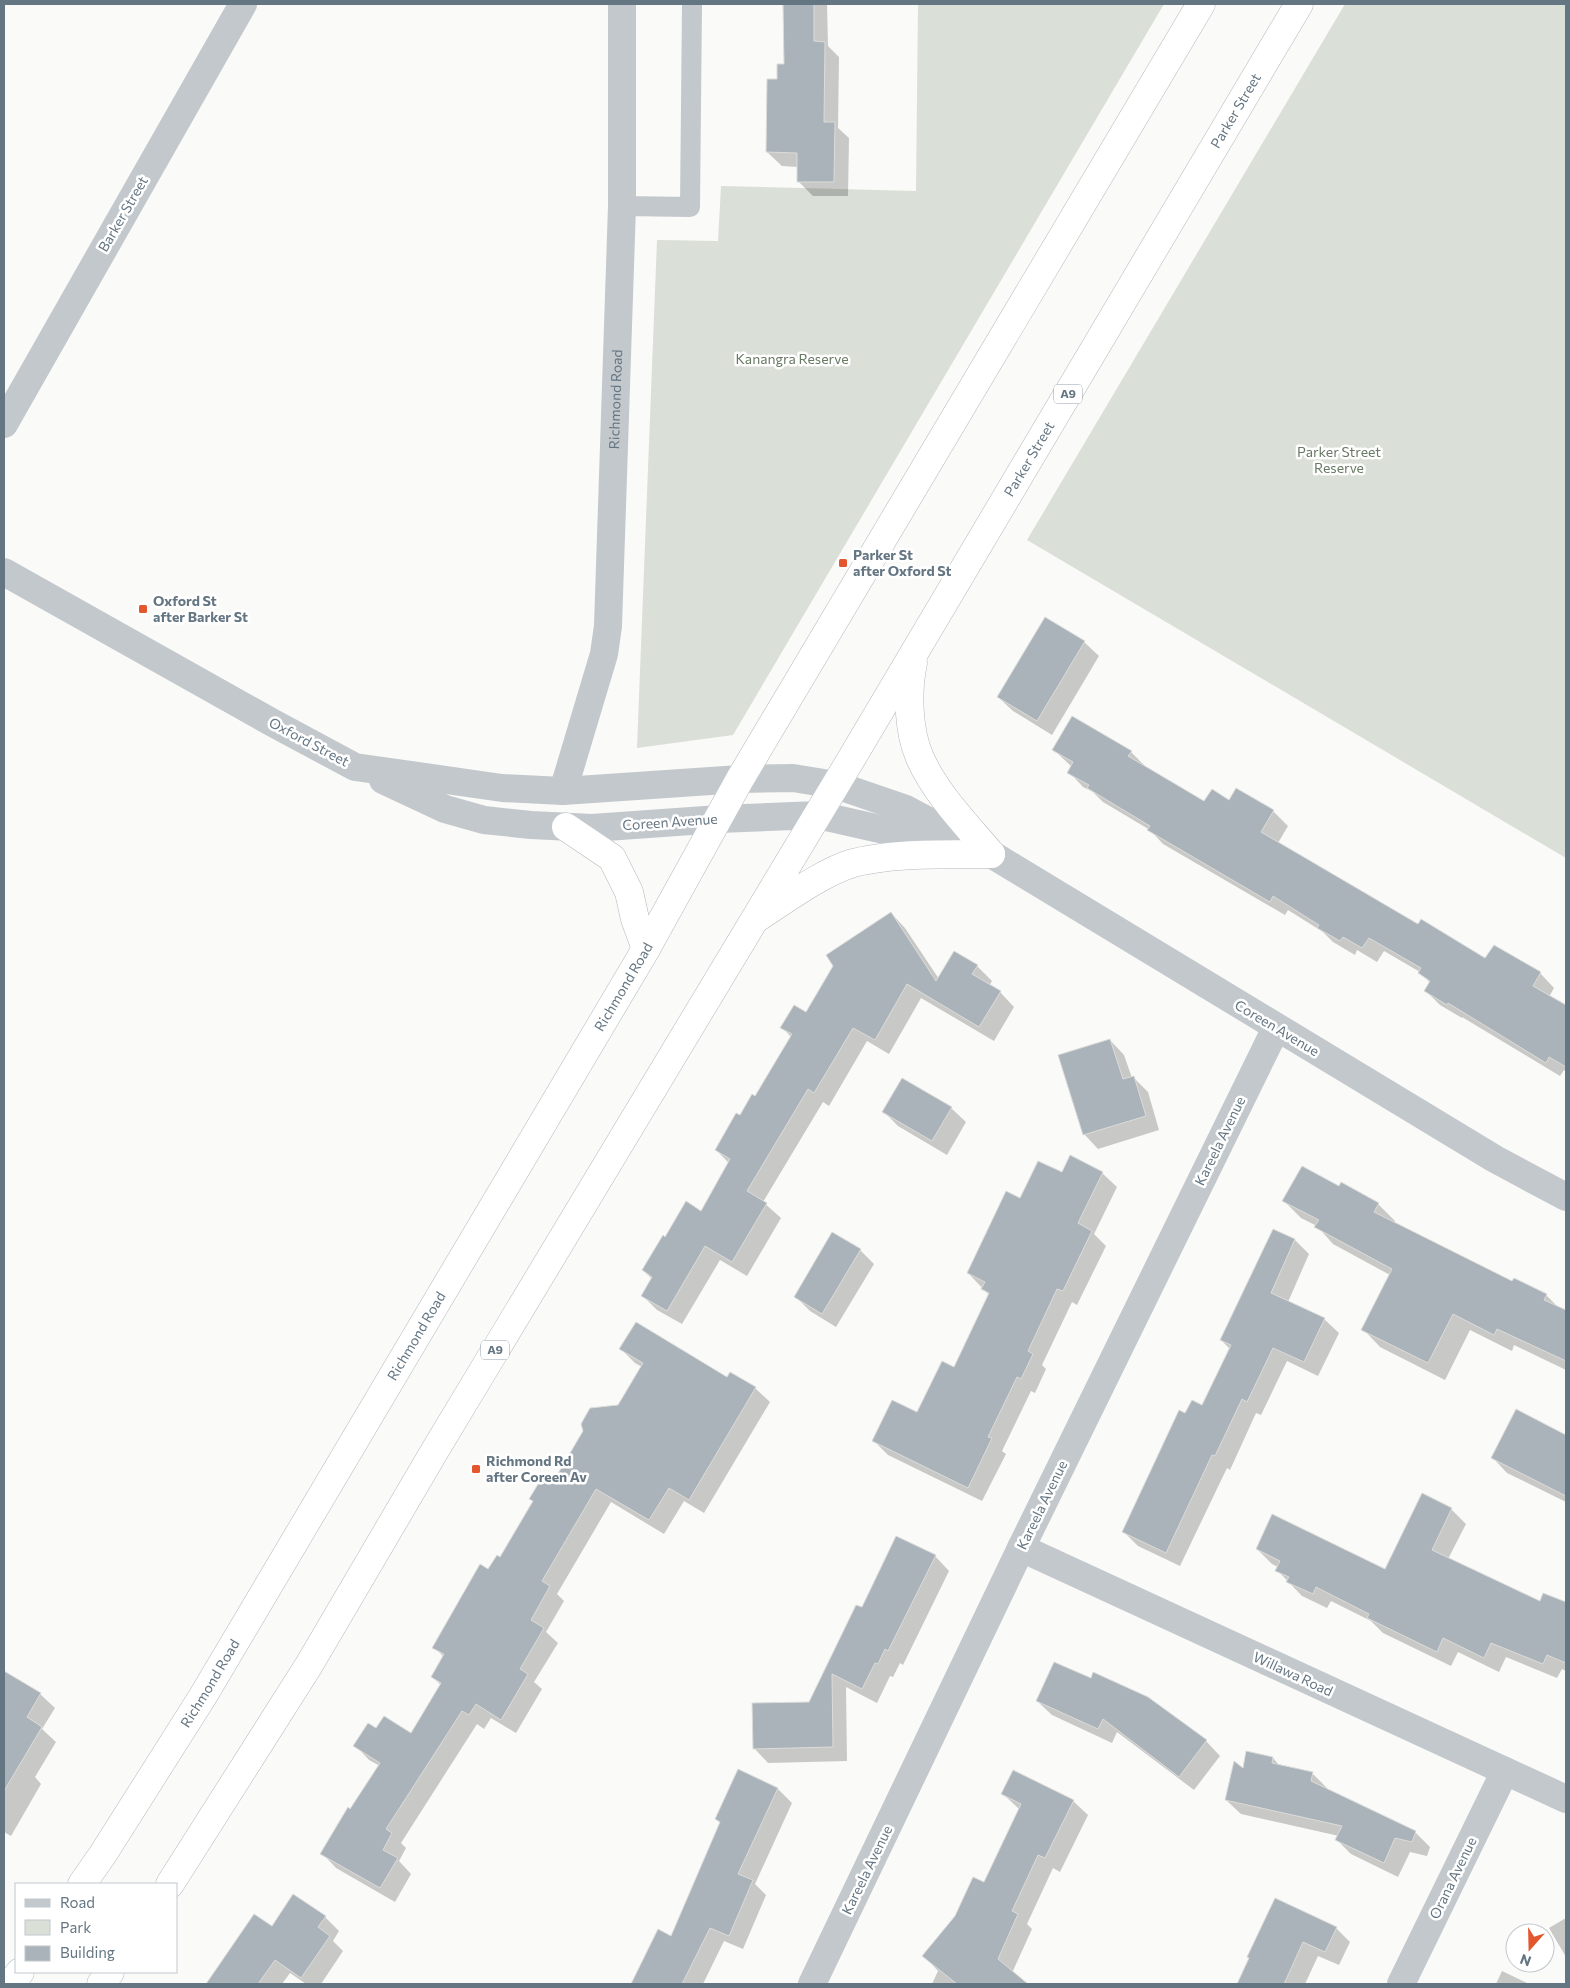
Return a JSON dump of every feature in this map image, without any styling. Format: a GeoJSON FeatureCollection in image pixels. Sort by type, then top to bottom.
{"type":"FeatureCollection","features":[{"type":"Feature","properties":{"kind":"highway"},"geometry":{"type":"LineString","coordinates":[[740,779],[1201,4]]}},
{"type":"Feature","properties":{"kind":"highway","name":"Parker Street"},"geometry":{"type":"LineString","coordinates":[[836,785],[1299,4]]}},
{"type":"Feature","properties":{"kind":"highway"},"geometry":{"type":"LineString","coordinates":[[916,650],[910,678],[910,702],[912,726],[919,757],[935,785],[991,854]]}},
{"type":"Feature","properties":{"kind":"highway","name":"Richmond Road"},"geometry":{"type":"LineString","coordinates":[[83,1883],[104,1854],[203,1696],[424,1319],[646,949],[740,779]]}},
{"type":"Feature","properties":{"kind":"highway","name":"A9"},"geometry":{"type":"LineString","coordinates":[[171,1883],[309,1665],[434,1452],[836,785]]}},
{"type":"Feature","properties":{"kind":"highway"},"geometry":{"type":"LineString","coordinates":[[566,827],[612,858],[629,892],[635,919],[646,949]]}},
{"type":"Feature","properties":{"kind":"highway"},"geometry":{"type":"LineString","coordinates":[[756,918],[813,882],[852,864],[886,857],[991,854]]}},
{"type":"Feature","properties":{"kind":"highway"},"geometry":{"type":"LineString","coordinates":[[11,1984],[19,1973]]}},
{"type":"Feature","properties":{"kind":"highway"},"geometry":{"type":"LineString","coordinates":[[101,1984],[109,1973]]}},
{"type":"Feature","properties":{"kind":"street","name":"Barker Street"},"geometry":{"type":"LineString","coordinates":[[4,424],[243,4]]}},
{"type":"Feature","properties":{"kind":"street","name":"Richmond Road"},"geometry":{"type":"LineString","coordinates":[[563,791],[604,654],[608,626],[622,206],[622,4]]}},
{"type":"Feature","properties":{"kind":"street","name":"Oxford Street"},"geometry":{"type":"LineString","coordinates":[[4,572],[273,724],[355,767],[502,788],[563,791],[740,779]]}},
{"type":"Feature","properties":{"kind":"street","name":"Coreen Avenue"},"geometry":{"type":"LineString","coordinates":[[355,767],[444,809],[484,820],[531,825],[592,828],[719,819],[818,815],[991,854]]}},
{"type":"Feature","properties":{"kind":"street","name":"Coreen Avenue"},"geometry":{"type":"LineString","coordinates":[[740,779],[793,778],[836,785],[906,809],[991,854],[1495,1159],[1566,1197]]}},
{"type":"Feature","properties":{"kind":"street","name":"Kareela Avenue"},"geometry":{"type":"LineString","coordinates":[[812,1984],[1021,1548],[1276,1028]]}},
{"type":"Feature","properties":{"kind":"street","name":"Willawa Road"},"geometry":{"type":"LineString","coordinates":[[1021,1548],[1566,1799]]}},
{"type":"Feature","properties":{"kind":"street","name":"Orana Avenue"},"geometry":{"type":"LineString","coordinates":[[1401,1984],[1505,1771]]}},
{"type":"Feature","properties":{"kind":"lane"},"geometry":{"type":"LineString","coordinates":[[622,206],[690,208],[692,4]]}},
{"type":"Feature","properties":{"kind":"green space","name":"Kanangra Reserve"},"geometry":{"type":"Polygon","coordinates":[[[918,4],[1164,4],[733,735],[637,748],[657,240],[718,241],[721,186],[916,191],[918,4]]]}},
{"type":"Feature","properties":{"kind":"green space","name":"Parker Street Reserve"},"geometry":{"type":"Polygon","coordinates":[[[1345,4],[1566,4],[1566,858],[1027,540],[1345,4]]]}},
{"type":"Feature","properties":{"kind":"building"},"geometry":{"type":"Polygon","coordinates":[[[783,4],[814,4],[814,41],[825,42],[824,122],[835,122],[834,182],[797,182],[797,153],[766,152],[767,79],[777,79],[777,64],[784,64],[783,4]]]}},
{"type":"Feature","properties":{"kind":"building"},"geometry":{"type":"Polygon","coordinates":[[[1045,617],[1085,641],[1037,721],[997,697],[1045,617]]]}},
{"type":"Feature","properties":{"kind":"building"},"geometry":{"type":"Polygon","coordinates":[[[1072,716],[1132,751],[1128,756],[1204,801],[1212,789],[1229,800],[1236,788],[1274,810],[1261,832],[1418,924],[1421,919],[1485,958],[1494,945],[1541,972],[1533,986],[1566,1005],[1566,1067],[1549,1057],[1546,1063],[1448,1003],[1447,1005],[1424,991],[1430,981],[1418,973],[1421,968],[1369,938],[1362,948],[1343,937],[1340,941],[1317,928],[1319,925],[1273,896],[1270,902],[1147,830],[1150,826],[1087,788],[1089,785],[1067,773],[1073,762],[1052,750],[1072,716]]]}},
{"type":"Feature","properties":{"kind":"building"},"geometry":{"type":"Polygon","coordinates":[[[891,912],[936,981],[954,951],[978,965],[972,974],[1001,991],[979,1027],[907,984],[875,1040],[853,1028],[814,1093],[808,1089],[747,1191],[767,1203],[732,1262],[705,1246],[667,1311],[641,1296],[652,1277],[642,1270],[663,1235],[665,1237],[686,1201],[701,1211],[730,1159],[715,1150],[736,1113],[740,1115],[752,1094],[755,1096],[792,1034],[780,1028],[794,1005],[806,1012],[833,966],[826,955],[891,912]]]}},
{"type":"Feature","properties":{"kind":"building"},"geometry":{"type":"Polygon","coordinates":[[[1110,1039],[1123,1079],[1134,1076],[1146,1116],[1083,1135],[1058,1055],[1110,1039]]]}},
{"type":"Feature","properties":{"kind":"building"},"geometry":{"type":"Polygon","coordinates":[[[902,1078],[952,1107],[932,1141],[882,1112],[902,1078]]]}},
{"type":"Feature","properties":{"kind":"building"},"geometry":{"type":"Polygon","coordinates":[[[1070,1155],[1103,1172],[1078,1223],[1092,1231],[1063,1291],[1057,1289],[1028,1351],[1033,1354],[1021,1379],[1017,1377],[988,1437],[992,1438],[968,1488],[872,1441],[892,1400],[917,1412],[942,1361],[954,1367],[989,1293],[981,1289],[985,1282],[967,1273],[1006,1191],[1020,1198],[1038,1161],[1062,1172],[1070,1155]]]}},
{"type":"Feature","properties":{"kind":"building"},"geometry":{"type":"Polygon","coordinates":[[[1302,1166],[1339,1186],[1341,1182],[1379,1203],[1374,1212],[1512,1281],[1514,1278],[1547,1294],[1544,1300],[1566,1310],[1566,1361],[1497,1329],[1494,1335],[1453,1314],[1428,1363],[1361,1330],[1392,1269],[1314,1227],[1319,1220],[1282,1201],[1302,1166]]]}},
{"type":"Feature","properties":{"kind":"building"},"geometry":{"type":"Polygon","coordinates":[[[1273,1229],[1295,1239],[1271,1293],[1325,1318],[1304,1362],[1273,1348],[1247,1402],[1242,1399],[1215,1456],[1212,1455],[1166,1553],[1122,1532],[1179,1410],[1185,1413],[1192,1400],[1202,1405],[1231,1345],[1220,1340],[1273,1229]]]}},
{"type":"Feature","properties":{"kind":"building"},"geometry":{"type":"Polygon","coordinates":[[[832,1232],[861,1249],[822,1314],[794,1297],[832,1232]]]}},
{"type":"Feature","properties":{"kind":"building"},"geometry":{"type":"Polygon","coordinates":[[[636,1322],[727,1377],[730,1372],[756,1387],[689,1500],[669,1488],[649,1520],[596,1489],[542,1581],[550,1586],[531,1620],[544,1628],[520,1669],[528,1674],[501,1720],[476,1704],[469,1715],[462,1711],[386,1829],[392,1833],[383,1850],[398,1858],[380,1888],[320,1854],[348,1807],[350,1809],[380,1763],[353,1746],[368,1723],[376,1728],[384,1716],[411,1733],[441,1683],[431,1677],[444,1654],[432,1648],[480,1564],[488,1569],[497,1555],[500,1557],[533,1501],[529,1499],[543,1476],[553,1482],[583,1431],[581,1424],[590,1408],[618,1405],[643,1363],[619,1349],[636,1322]]]}},
{"type":"Feature","properties":{"kind":"building"},"geometry":{"type":"Polygon","coordinates":[[[1516,1409],[1566,1435],[1566,1496],[1491,1458],[1516,1409]]]}},
{"type":"Feature","properties":{"kind":"building"},"geometry":{"type":"Polygon","coordinates":[[[1422,1493],[1452,1508],[1432,1550],[1540,1601],[1543,1593],[1566,1602],[1566,1663],[1547,1655],[1543,1664],[1491,1643],[1484,1658],[1443,1638],[1437,1652],[1367,1618],[1369,1614],[1316,1587],[1313,1594],[1286,1582],[1289,1577],[1275,1571],[1280,1561],[1256,1549],[1272,1514],[1385,1569],[1422,1493]]]}},
{"type":"Feature","properties":{"kind":"building"},"geometry":{"type":"Polygon","coordinates":[[[896,1536],[936,1555],[888,1651],[885,1649],[878,1664],[875,1663],[862,1689],[832,1674],[833,1747],[753,1749],[752,1703],[809,1702],[856,1605],[862,1607],[896,1536]]]}},
{"type":"Feature","properties":{"kind":"building"},"geometry":{"type":"Polygon","coordinates":[[[1054,1662],[1091,1678],[1093,1672],[1148,1697],[1207,1740],[1179,1777],[1103,1719],[1098,1729],[1036,1701],[1054,1662]]]}},
{"type":"Feature","properties":{"kind":"building"},"geometry":{"type":"Polygon","coordinates":[[[4,1671],[41,1693],[27,1717],[42,1727],[4,1791],[4,1671]]]}},
{"type":"Feature","properties":{"kind":"building"},"geometry":{"type":"Polygon","coordinates":[[[1246,1751],[1273,1757],[1272,1763],[1313,1772],[1311,1781],[1416,1831],[1412,1842],[1395,1838],[1384,1863],[1335,1840],[1342,1826],[1225,1800],[1234,1761],[1243,1768],[1246,1751]]]}},
{"type":"Feature","properties":{"kind":"building"},"geometry":{"type":"Polygon","coordinates":[[[738,1769],[778,1788],[738,1874],[753,1880],[729,1936],[710,1928],[682,1984],[631,1984],[658,1929],[671,1936],[720,1822],[715,1819],[738,1769]]]}},
{"type":"Feature","properties":{"kind":"building"},"geometry":{"type":"Polygon","coordinates":[[[1013,1770],[1074,1800],[1045,1858],[1038,1855],[1012,1911],[1018,1914],[998,1959],[1028,1984],[957,1984],[922,1956],[955,1916],[973,1877],[984,1882],[1021,1804],[1001,1794],[1013,1770]]]}},
{"type":"Feature","properties":{"kind":"building"},"geometry":{"type":"Polygon","coordinates":[[[293,1894],[326,1916],[318,1927],[330,1936],[301,1978],[275,1960],[258,1984],[206,1984],[254,1914],[272,1926],[293,1894]]]}},
{"type":"Feature","properties":{"kind":"building"},"geometry":{"type":"Polygon","coordinates":[[[1275,1898],[1337,1927],[1325,1952],[1303,1942],[1284,1984],[1237,1984],[1249,1958],[1247,1957],[1275,1898]]]}},
{"type":"Feature","properties":{"kind":"place","name":"Parker St after Oxford St"},"geometry":{"type":"Point","coordinates":[843,563]}},
{"type":"Feature","properties":{"kind":"place","name":"Oxford St after Barker St"},"geometry":{"type":"Point","coordinates":[143,609]}},
{"type":"Feature","properties":{"kind":"place","name":"Richmond Rd after Coreen Av"},"geometry":{"type":"Point","coordinates":[476,1469]}}]}
